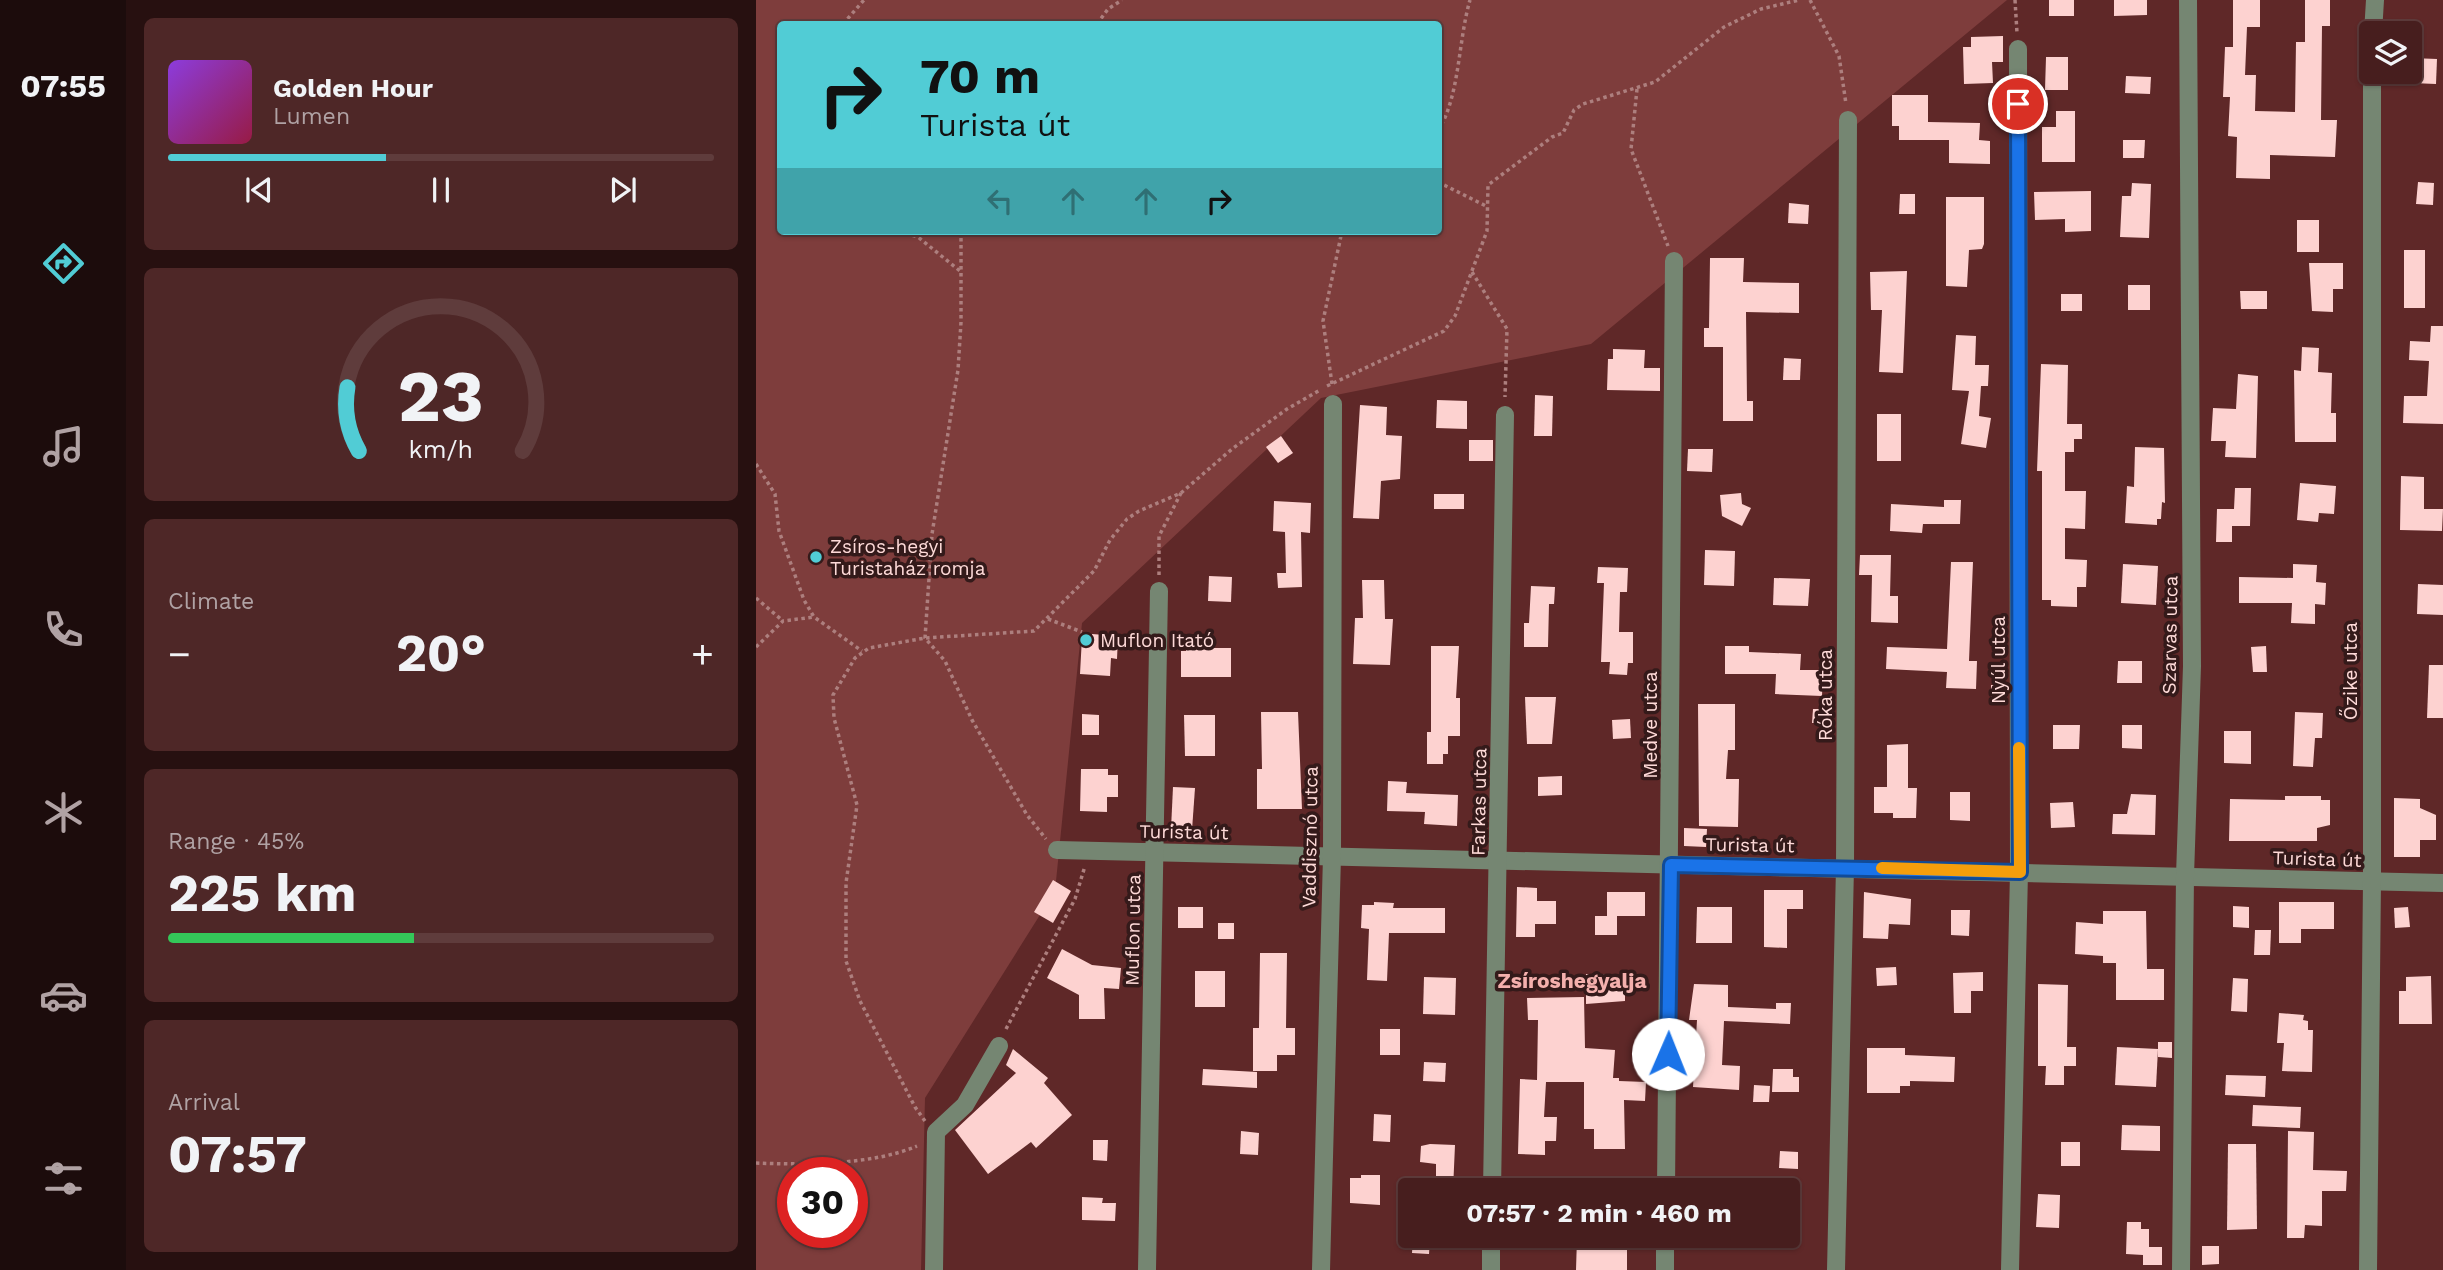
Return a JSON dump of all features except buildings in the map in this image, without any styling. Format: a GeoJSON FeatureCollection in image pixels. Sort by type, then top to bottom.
{"type":"FeatureCollection","features":[{"type":"Feature","properties":{"kind":"street","name":"Szarvas utca"},"geometry":{"type":"LineString","coordinates":[[2181,1270],[2185,876],[2192,666],[2188,0]]}},
{"type":"Feature","properties":{"kind":"street"},"geometry":{"type":"LineString","coordinates":[[2374,21],[2375,0]]}},
{"type":"Feature","properties":{"kind":"street","name":"Nyúl utca"},"geometry":{"type":"LineString","coordinates":[[2010,1270],[2020,872],[2018,49]]}},
{"type":"Feature","properties":{"kind":"street","name":"Őzike utca"},"geometry":{"type":"LineString","coordinates":[[2368,1270],[2372,881],[2372,84]]}},
{"type":"Feature","properties":{"kind":"street","name":"Róka utca"},"geometry":{"type":"LineString","coordinates":[[1836,1270],[1845,867],[1848,120]]}},
{"type":"Feature","properties":{"kind":"street","name":"Medve utca"},"geometry":{"type":"LineString","coordinates":[[1666,1178],[1671,865],[1674,261]]}},
{"type":"Feature","properties":{"kind":"street","name":"Vaddisznó utca"},"geometry":{"type":"LineString","coordinates":[[1321,1270],[1332,856],[1333,404]]}},
{"type":"Feature","properties":{"kind":"street","name":"Farkas utca"},"geometry":{"type":"LineString","coordinates":[[1492,1178],[1505,415]]}},
{"type":"Feature","properties":{"kind":"street","name":"Muflon utca"},"geometry":{"type":"LineString","coordinates":[[1147,1270],[1159,591]]}},
{"type":"Feature","properties":{"kind":"street","name":"Turista út"},"geometry":{"type":"LineString","coordinates":[[1057,850],[2443,883]]}},
{"type":"Feature","properties":{"kind":"street"},"geometry":{"type":"LineString","coordinates":[[934,1270],[936,1135],[965,1105],[999,1046]]}},
{"type":"Feature","properties":{"kind":"street"},"geometry":{"type":"LineString","coordinates":[[1491,1248],[1491,1270]]}},
{"type":"Feature","properties":{"kind":"street"},"geometry":{"type":"LineString","coordinates":[[1665,1248],[1665,1270]]}},
{"type":"Feature","properties":{"kind":"path"},"geometry":{"type":"LineString","coordinates":[[846,21],[864,0]]}},
{"type":"Feature","properties":{"kind":"path"},"geometry":{"type":"LineString","coordinates":[[1099,21],[1108,9],[1122,0]]}},
{"type":"Feature","properties":{"kind":"path"},"geometry":{"type":"LineString","coordinates":[[1442,125],[1449,114],[1461,31],[1470,0]]}},
{"type":"Feature","properties":{"kind":"path"},"geometry":{"type":"LineString","coordinates":[[1159,591],[1158,536],[1181,493],[1205,470],[1254,433],[1332,384],[1444,331],[1455,316],[1487,231],[1488,185],[1552,137],[1563,132],[1574,110],[1583,104],[1656,82],[1724,27],[1761,9],[1799,0]]}},
{"type":"Feature","properties":{"kind":"path"},"geometry":{"type":"LineString","coordinates":[[1810,0],[1839,56],[1848,120]]}},
{"type":"Feature","properties":{"kind":"path"},"geometry":{"type":"LineString","coordinates":[[2015,0],[2018,49]]}},
{"type":"Feature","properties":{"kind":"path"},"geometry":{"type":"LineString","coordinates":[[1637,89],[1631,149],[1674,261]]}},
{"type":"Feature","properties":{"kind":"path"},"geometry":{"type":"LineString","coordinates":[[1442,184],[1486,206]]}},
{"type":"Feature","properties":{"kind":"path"},"geometry":{"type":"LineString","coordinates":[[912,235],[918,237],[960,271]]}},
{"type":"Feature","properties":{"kind":"path"},"geometry":{"type":"LineString","coordinates":[[961,235],[958,370],[932,534],[925,638],[945,661],[972,720],[1027,815],[1057,850]]}},
{"type":"Feature","properties":{"kind":"path"},"geometry":{"type":"LineString","coordinates":[[1333,404],[1323,321],[1341,235]]}},
{"type":"Feature","properties":{"kind":"path"},"geometry":{"type":"LineString","coordinates":[[1472,272],[1507,329],[1505,415]]}},
{"type":"Feature","properties":{"kind":"path"},"geometry":{"type":"LineString","coordinates":[[756,464],[775,494],[783,543],[804,600],[814,617],[862,651]]}},
{"type":"Feature","properties":{"kind":"path"},"geometry":{"type":"LineString","coordinates":[[756,1163],[782,1164],[892,1157],[936,1135],[915,1107],[860,1002],[846,961],[846,883],[857,805],[833,699],[842,677],[862,651],[925,638],[1034,631],[1094,571],[1110,540],[1127,519],[1139,510],[1181,493]]}},
{"type":"Feature","properties":{"kind":"path"},"geometry":{"type":"LineString","coordinates":[[756,598],[783,621]]}},
{"type":"Feature","properties":{"kind":"path"},"geometry":{"type":"LineString","coordinates":[[756,647],[783,621],[814,617]]}},
{"type":"Feature","properties":{"kind":"path"},"geometry":{"type":"LineString","coordinates":[[1048,619],[1082,632]]}},
{"type":"Feature","properties":{"kind":"path"},"geometry":{"type":"LineString","coordinates":[[999,1046],[1017,1004],[1075,900],[1090,851]]}},
{"type":"Feature","properties":{"kind":"shaded area"},"geometry":{"type":"Polygon","coordinates":[[[756,0],[2007,0],[1591,344],[1321,398],[1082,623],[1055,891],[925,1098],[921,1270],[756,1270],[756,0]]]}},
{"type":"Feature","properties":{"kind":"slow traffic"},"geometry":{"type":"LineString","coordinates":[[1882,868],[2020,872],[2019,748]]}},
{"type":"Feature","properties":{"kind":"place","name":"Zsíros-hegyi Turistaház romja"},"geometry":{"type":"Point","coordinates":[816,557]}},
{"type":"Feature","properties":{"kind":"place","name":"Muflon Itató"},"geometry":{"type":"Point","coordinates":[1086,640]}},
{"type":"Feature","properties":{"kind":"district","name":"Zsíroshegyalja"},"geometry":{"type":"Point","coordinates":[1572,980]}},
{"type":"Feature","properties":{"kind":"route"},"geometry":{"type":"LineString","coordinates":[[1668,1054],[1671,865],[2020,872],[2018,104]]}}]}
